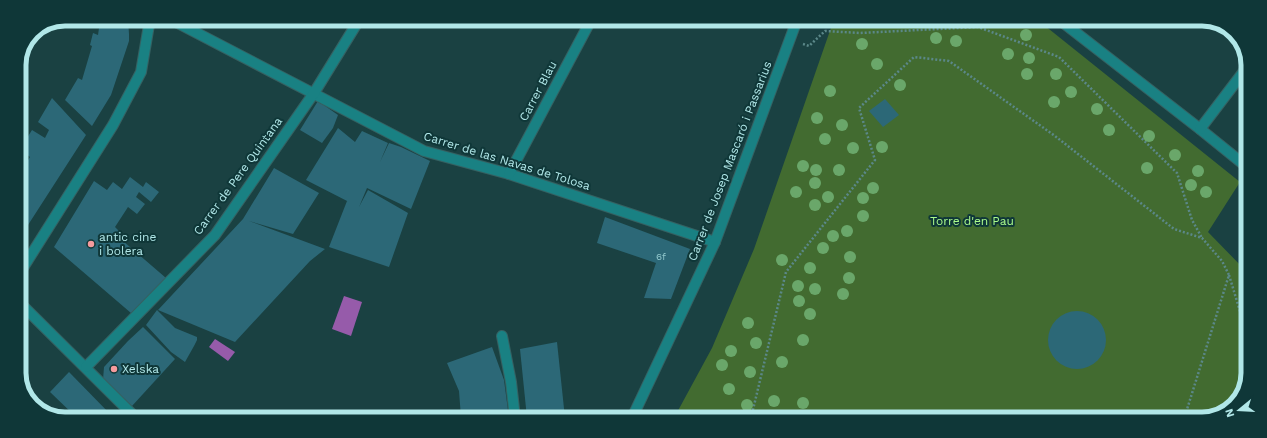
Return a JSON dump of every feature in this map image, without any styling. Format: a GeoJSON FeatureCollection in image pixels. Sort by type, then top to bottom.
{"type":"FeatureCollection","features":[{"type":"Feature","properties":{"kind":"street"},"geometry":{"type":"LineString","coordinates":[[26,263],[113,125],[141,72],[149,26]]}},
{"type":"Feature","properties":{"kind":"street","name":"Carrer de las Navas de Tolosa"},"geometry":{"type":"LineString","coordinates":[[184,26],[424,151],[509,174],[716,242]]}},
{"type":"Feature","properties":{"kind":"street","name":"Carrer de Pere Quintana"},"geometry":{"type":"LineString","coordinates":[[86,367],[215,235],[314,93],[355,26]]}},
{"type":"Feature","properties":{"kind":"street","name":"Carrer Blau"},"geometry":{"type":"LineString","coordinates":[[509,174],[588,26]]}},
{"type":"Feature","properties":{"kind":"street","name":"Carrer de Josep Mascaró i Passarius"},"geometry":{"type":"LineString","coordinates":[[635,412],[716,242],[795,26]]}},
{"type":"Feature","properties":{"kind":"street"},"geometry":{"type":"LineString","coordinates":[[1067,26],[1241,162]]}},
{"type":"Feature","properties":{"kind":"street"},"geometry":{"type":"LineString","coordinates":[[1200,129],[1241,75]]}},
{"type":"Feature","properties":{"kind":"street"},"geometry":{"type":"LineString","coordinates":[[26,309],[130,412]]}},
{"type":"Feature","properties":{"kind":"street"},"geometry":{"type":"LineString","coordinates":[[502,336],[511,382],[514,412]]}},
{"type":"Feature","properties":{"kind":"path"},"geometry":{"type":"LineString","coordinates":[[790,39],[809,46],[825,31],[860,33],[978,27],[1059,56],[1177,173],[1192,220],[1202,238],[1222,261],[1229,275],[1241,315]]}},
{"type":"Feature","properties":{"kind":"path"},"geometry":{"type":"LineString","coordinates":[[752,412],[786,272],[875,160],[859,108],[914,57],[949,61],[1054,136],[1174,229],[1202,238]]}},
{"type":"Feature","properties":{"kind":"path"},"geometry":{"type":"LineString","coordinates":[[1186,412],[1229,275]]}},
{"type":"Feature","properties":{"kind":"green space","name":"Torre d'en Pau"},"geometry":{"type":"Polygon","coordinates":[[[832,26],[1045,26],[1240,182],[1208,232],[1241,266],[1240,381],[1237,390],[1219,390],[1219,408],[1212,411],[677,412],[712,348],[754,249],[832,26]]]}},
{"type":"Feature","properties":{"kind":"shaded area"},"geometry":{"type":"Polygon","coordinates":[[[344,296],[362,302],[351,336],[332,329],[344,296]]]}},
{"type":"Feature","properties":{"kind":"shaded area"},"geometry":{"type":"Polygon","coordinates":[[[215,339],[235,352],[228,361],[209,347],[215,339]]]}},
{"type":"Feature","properties":{"kind":"building"},"geometry":{"type":"Polygon","coordinates":[[[95,26],[128,26],[129,41],[111,95],[92,126],[65,100],[78,78],[82,80],[92,46],[90,45],[93,33],[98,35],[99,28],[95,26]]]}},
{"type":"Feature","properties":{"kind":"building"},"geometry":{"type":"Polygon","coordinates":[[[52,98],[86,135],[26,228],[26,164],[30,157],[26,154],[26,140],[32,130],[45,138],[49,130],[38,122],[52,98]]]}},
{"type":"Feature","properties":{"kind":"building"},"geometry":{"type":"Polygon","coordinates":[[[885,99],[899,115],[883,127],[869,111],[885,99]]]}},
{"type":"Feature","properties":{"kind":"building"},"geometry":{"type":"Polygon","coordinates":[[[318,101],[338,115],[333,128],[322,143],[300,130],[318,101]]]}},
{"type":"Feature","properties":{"kind":"building"},"geometry":{"type":"Polygon","coordinates":[[[338,128],[355,142],[362,131],[388,143],[380,162],[389,143],[430,161],[411,209],[367,188],[359,207],[368,190],[408,213],[389,267],[329,247],[347,201],[351,203],[306,180],[338,128]]]}},
{"type":"Feature","properties":{"kind":"building"},"geometry":{"type":"Polygon","coordinates":[[[274,168],[319,193],[293,234],[249,221],[325,249],[310,261],[235,342],[158,310],[243,219],[274,168]]]}},
{"type":"Feature","properties":{"kind":"building","name":"antic cine i bolera"},"geometry":{"type":"Polygon","coordinates":[[[130,177],[143,187],[146,182],[159,192],[151,202],[139,192],[136,197],[145,204],[137,214],[128,207],[115,227],[125,237],[123,241],[166,278],[131,313],[54,247],[94,181],[107,190],[113,182],[122,189],[130,177]]]}},
{"type":"Feature","properties":{"kind":"building"},"geometry":{"type":"Polygon","coordinates":[[[605,217],[690,249],[671,299],[644,298],[656,263],[597,243],[605,217]]]}},
{"type":"Feature","properties":{"kind":"building"},"geometry":{"type":"Polygon","coordinates":[[[157,310],[175,328],[197,337],[197,340],[185,362],[171,352],[146,325],[157,310]]]}},
{"type":"Feature","properties":{"kind":"building"},"geometry":{"type":"Polygon","coordinates":[[[1077,311],[1088,313],[1101,324],[1104,329],[1106,340],[1104,351],[1093,364],[1088,367],[1077,369],[1066,367],[1053,356],[1050,351],[1048,340],[1050,329],[1061,316],[1066,313],[1077,311]]]}},
{"type":"Feature","properties":{"kind":"building"},"geometry":{"type":"Polygon","coordinates":[[[143,327],[175,359],[132,406],[103,380],[104,367],[143,327]]]}},
{"type":"Feature","properties":{"kind":"building"},"geometry":{"type":"Polygon","coordinates":[[[557,342],[564,412],[526,412],[520,349],[557,342]]]}},
{"type":"Feature","properties":{"kind":"building"},"geometry":{"type":"Polygon","coordinates":[[[492,347],[504,380],[508,412],[461,412],[459,391],[447,363],[492,347]]]}},
{"type":"Feature","properties":{"kind":"building"},"geometry":{"type":"Polygon","coordinates":[[[69,372],[108,412],[71,412],[50,392],[69,372]]]}},
{"type":"Feature","properties":{"kind":"place","name":"antic cine i bolera"},"geometry":{"type":"Point","coordinates":[91,244]}},
{"type":"Feature","properties":{"kind":"place","name":"Xelska"},"geometry":{"type":"Point","coordinates":[114,369]}}]}
